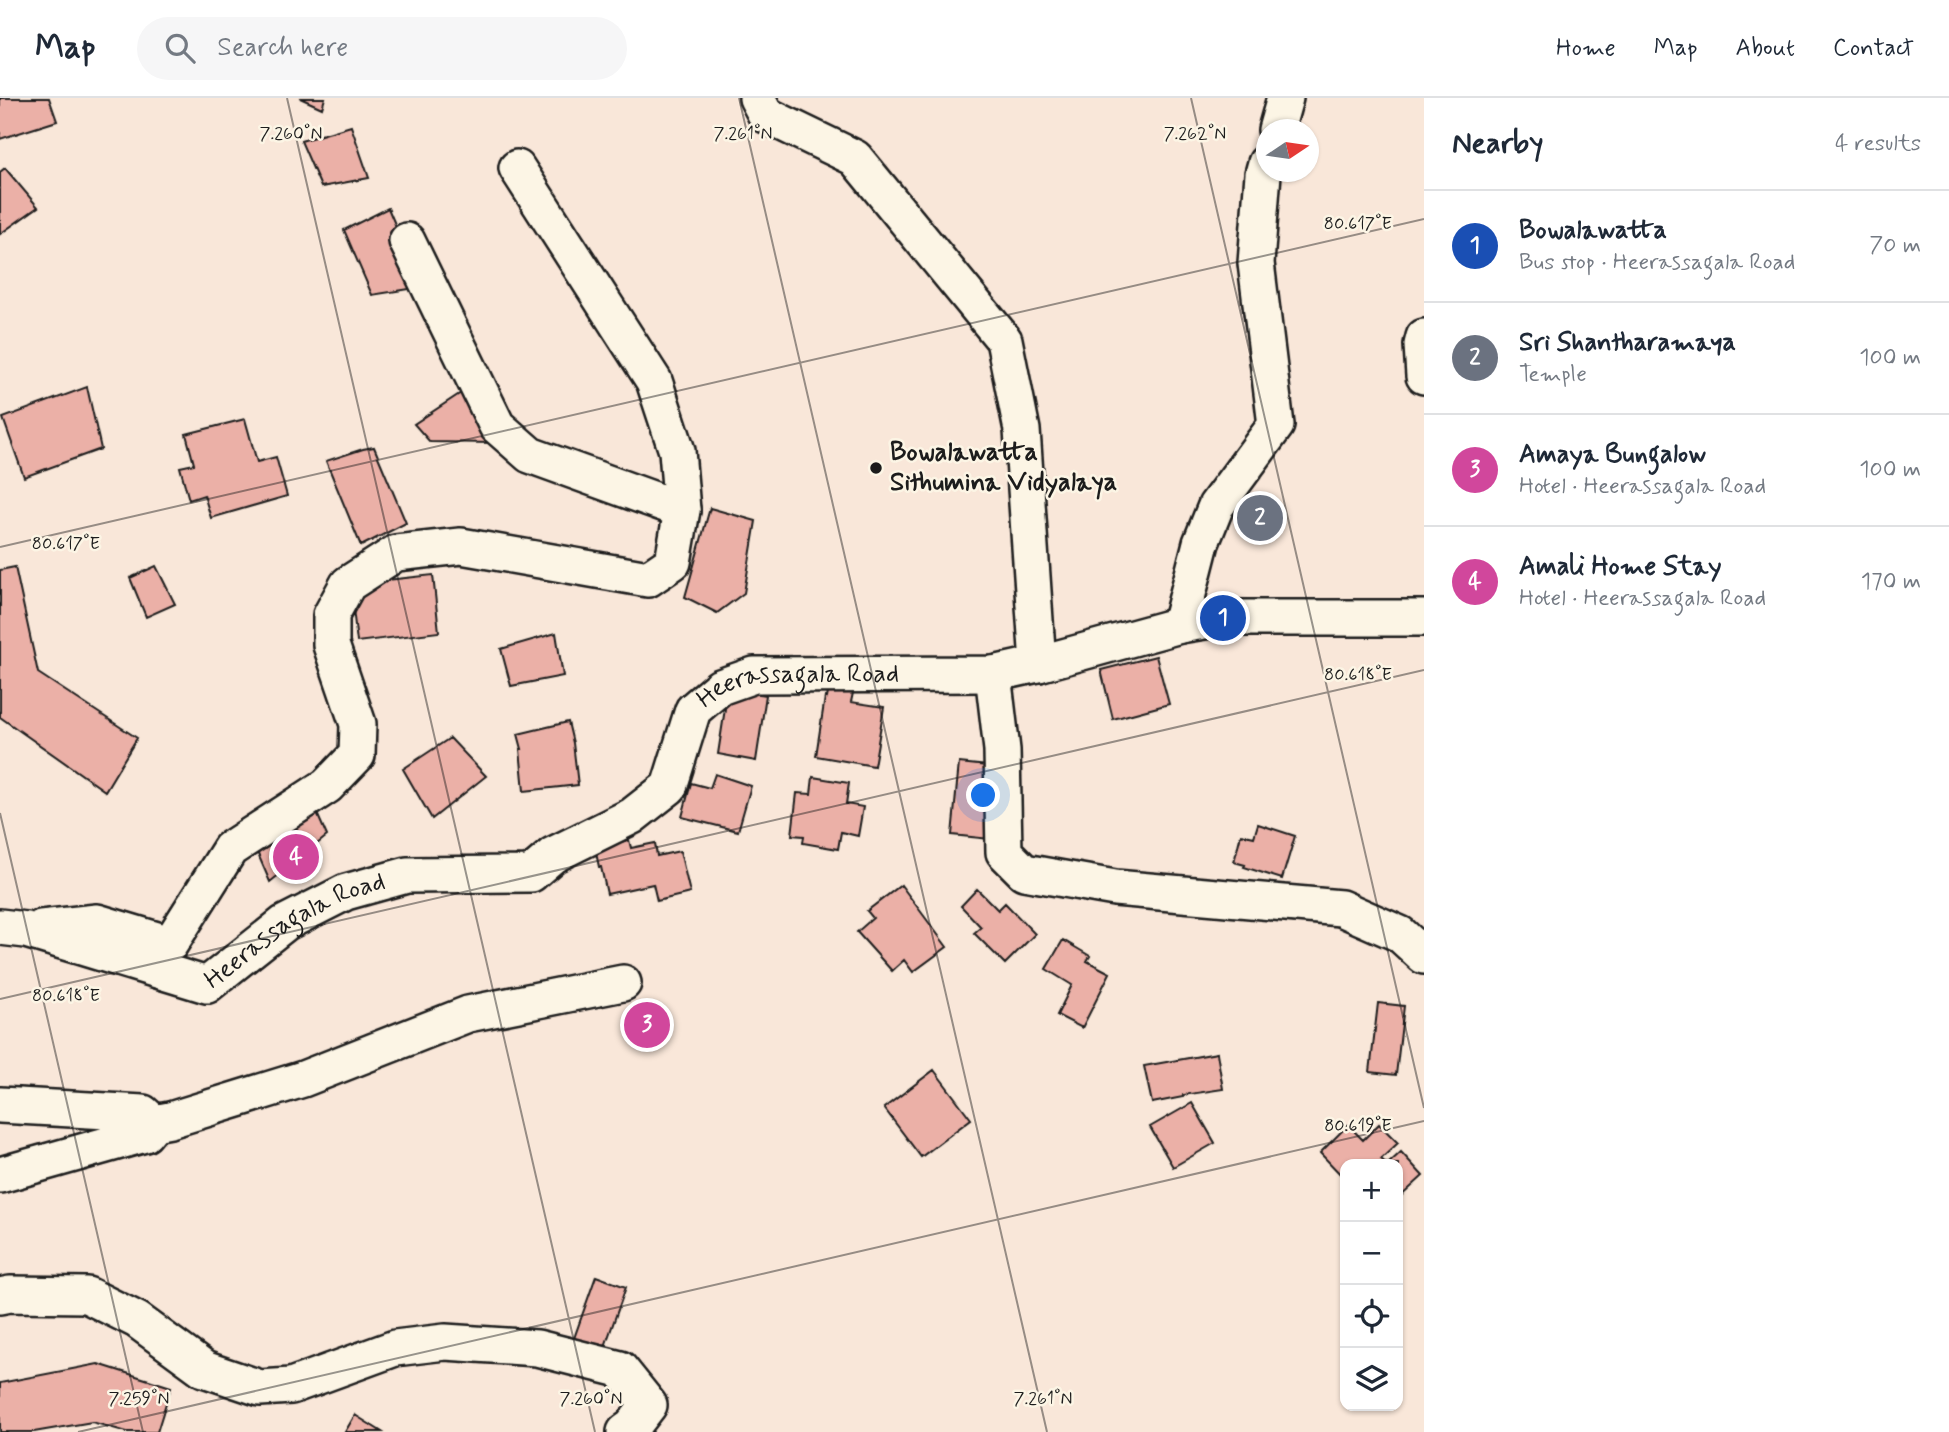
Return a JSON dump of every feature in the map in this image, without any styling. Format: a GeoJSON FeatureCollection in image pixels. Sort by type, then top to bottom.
{"type":"FeatureCollection","features":[{"type":"Feature","properties":{"kind":"street"},"geometry":{"type":"LineString","coordinates":[[757,98],[766,115],[855,159],[1004,340],[1022,430],[1038,664]]}},
{"type":"Feature","properties":{"kind":"street"},"geometry":{"type":"LineString","coordinates":[[1279,119],[1285,98]]}},
{"type":"Feature","properties":{"kind":"street"},"geometry":{"type":"LineString","coordinates":[[13,928],[97,922],[170,944],[230,849],[327,786],[358,755],[358,724],[331,645],[331,615],[348,584],[396,553],[461,546],[648,579],[673,562],[682,510],[677,451],[654,381],[517,168]]}},
{"type":"Feature","properties":{"kind":"street"},"geometry":{"type":"LineString","coordinates":[[1180,625],[1201,543],[1216,506],[1276,425],[1256,263],[1262,182]]}},
{"type":"Feature","properties":{"kind":"street"},"geometry":{"type":"LineString","coordinates":[[407,241],[497,426],[530,455],[682,510]]}},
{"type":"Feature","properties":{"kind":"street"},"geometry":{"type":"LineString","coordinates":[[1424,337],[1424,376]]}},
{"type":"Feature","properties":{"kind":"street","name":"Heerassagala Road"},"geometry":{"type":"LineString","coordinates":[[13,928],[207,985],[285,923],[346,892],[407,875],[531,874],[553,855],[632,816],[669,787],[693,710],[720,687],[754,675],[993,674],[1180,625],[1223,618],[1424,618]]}},
{"type":"Feature","properties":{"kind":"street"},"geometry":{"type":"LineString","coordinates":[[993,674],[1002,750],[1004,852],[1024,872],[1115,888],[1341,908],[1400,934],[1424,956]]}},
{"type":"Feature","properties":{"kind":"street"},"geometry":{"type":"LineString","coordinates":[[0,1175],[145,1134],[154,1123],[170,1121],[303,1079],[468,1014],[623,983]]}},
{"type":"Feature","properties":{"kind":"street"},"geometry":{"type":"LineString","coordinates":[[0,1105],[143,1113],[154,1123]]}},
{"type":"Feature","properties":{"kind":"street"},"geometry":{"type":"LineString","coordinates":[[0,1296],[87,1295],[137,1320],[204,1369],[260,1388],[291,1385],[395,1348],[445,1342],[537,1348],[620,1369],[649,1405],[631,1430]]}},
{"type":"Feature","properties":{"kind":"building"},"geometry":{"type":"Polygon","coordinates":[[[0,98],[49,98],[57,121],[0,139],[0,98]]]}},
{"type":"Feature","properties":{"kind":"building"},"geometry":{"type":"Polygon","coordinates":[[[300,98],[325,98],[322,108],[300,98]]]}},
{"type":"Feature","properties":{"kind":"building"},"geometry":{"type":"Polygon","coordinates":[[[351,126],[369,178],[321,187],[301,141],[351,126]]]}},
{"type":"Feature","properties":{"kind":"building"},"geometry":{"type":"Polygon","coordinates":[[[5,168],[38,207],[0,234],[0,172],[5,168]]]}},
{"type":"Feature","properties":{"kind":"building"},"geometry":{"type":"Polygon","coordinates":[[[388,208],[422,287],[372,295],[344,230],[388,208]]]}},
{"type":"Feature","properties":{"kind":"building"},"geometry":{"type":"Polygon","coordinates":[[[87,387],[101,449],[24,477],[3,418],[87,387]]]}},
{"type":"Feature","properties":{"kind":"building"},"geometry":{"type":"Polygon","coordinates":[[[470,387],[493,443],[430,442],[414,424],[470,387]]]}},
{"type":"Feature","properties":{"kind":"building"},"geometry":{"type":"Polygon","coordinates":[[[245,419],[257,462],[276,457],[287,496],[211,518],[204,495],[189,500],[180,467],[194,464],[186,434],[245,419]]]}},
{"type":"Feature","properties":{"kind":"building"},"geometry":{"type":"Polygon","coordinates":[[[374,447],[406,523],[361,546],[326,461],[374,447]]]}},
{"type":"Feature","properties":{"kind":"building"},"geometry":{"type":"Polygon","coordinates":[[[710,508],[756,521],[744,593],[717,613],[685,597],[710,508]]]}},
{"type":"Feature","properties":{"kind":"building"},"geometry":{"type":"Polygon","coordinates":[[[156,566],[175,604],[146,617],[130,578],[156,566]]]}},
{"type":"Feature","properties":{"kind":"building"},"geometry":{"type":"Polygon","coordinates":[[[15,567],[38,673],[137,738],[105,791],[0,717],[0,570],[15,567]]]}},
{"type":"Feature","properties":{"kind":"building"},"geometry":{"type":"Polygon","coordinates":[[[433,575],[439,632],[357,642],[350,584],[433,575]]]}},
{"type":"Feature","properties":{"kind":"building"},"geometry":{"type":"Polygon","coordinates":[[[556,633],[563,676],[511,686],[501,649],[556,633]]]}},
{"type":"Feature","properties":{"kind":"building"},"geometry":{"type":"Polygon","coordinates":[[[1156,656],[1169,704],[1113,719],[1101,670],[1156,656]]]}},
{"type":"Feature","properties":{"kind":"building"},"geometry":{"type":"Polygon","coordinates":[[[831,678],[855,684],[851,702],[884,707],[874,766],[816,756],[825,697],[827,698],[831,678]]]}},
{"type":"Feature","properties":{"kind":"building"},"geometry":{"type":"Polygon","coordinates":[[[728,689],[766,695],[756,761],[718,754],[728,689]]]}},
{"type":"Feature","properties":{"kind":"building"},"geometry":{"type":"Polygon","coordinates":[[[568,722],[578,785],[524,791],[522,749],[518,734],[568,722]]]}},
{"type":"Feature","properties":{"kind":"building"},"geometry":{"type":"Polygon","coordinates":[[[450,738],[486,776],[432,819],[403,769],[450,738]]]}},
{"type":"Feature","properties":{"kind":"building"},"geometry":{"type":"Polygon","coordinates":[[[959,763],[997,767],[990,839],[952,835],[959,763]]]}},
{"type":"Feature","properties":{"kind":"building"},"geometry":{"type":"Polygon","coordinates":[[[715,774],[751,786],[738,831],[682,817],[691,783],[710,788],[715,774]]]}},
{"type":"Feature","properties":{"kind":"building"},"geometry":{"type":"Polygon","coordinates":[[[813,777],[849,783],[846,804],[863,807],[858,836],[841,832],[838,849],[803,843],[804,836],[792,835],[797,793],[811,794],[813,777]]]}},
{"type":"Feature","properties":{"kind":"building"},"geometry":{"type":"Polygon","coordinates":[[[312,802],[327,836],[270,882],[254,845],[312,802]]]}},
{"type":"Feature","properties":{"kind":"building"},"geometry":{"type":"Polygon","coordinates":[[[1258,824],[1295,836],[1282,879],[1234,862],[1241,834],[1254,837],[1258,824]]]}},
{"type":"Feature","properties":{"kind":"building"},"geometry":{"type":"Polygon","coordinates":[[[629,840],[631,848],[655,843],[657,856],[680,851],[690,893],[657,901],[653,884],[607,894],[595,848],[629,840]]]}},
{"type":"Feature","properties":{"kind":"building"},"geometry":{"type":"Polygon","coordinates":[[[901,885],[947,947],[913,972],[904,960],[892,971],[857,932],[873,918],[867,911],[901,885]]]}},
{"type":"Feature","properties":{"kind":"building"},"geometry":{"type":"Polygon","coordinates":[[[977,889],[998,910],[1005,903],[1035,934],[1005,964],[974,933],[981,927],[961,906],[977,889]]]}},
{"type":"Feature","properties":{"kind":"building"},"geometry":{"type":"Polygon","coordinates":[[[1063,940],[1090,956],[1087,961],[1110,973],[1082,1028],[1057,1015],[1072,985],[1046,969],[1063,940]]]}},
{"type":"Feature","properties":{"kind":"building"},"geometry":{"type":"Polygon","coordinates":[[[1378,1003],[1404,1006],[1396,1075],[1370,1072],[1378,1003]]]}},
{"type":"Feature","properties":{"kind":"building"},"geometry":{"type":"Polygon","coordinates":[[[1217,1053],[1223,1089],[1152,1103],[1144,1066],[1217,1053]]]}},
{"type":"Feature","properties":{"kind":"building"},"geometry":{"type":"Polygon","coordinates":[[[934,1070],[971,1119],[921,1157],[884,1108],[934,1070]]]}},
{"type":"Feature","properties":{"kind":"building"},"geometry":{"type":"Polygon","coordinates":[[[1192,1103],[1215,1143],[1173,1167],[1150,1127],[1192,1103]]]}},
{"type":"Feature","properties":{"kind":"building"},"geometry":{"type":"Polygon","coordinates":[[[1379,1124],[1398,1143],[1381,1159],[1340,1159],[1340,1174],[1320,1153],[1348,1125],[1363,1140],[1379,1124]]]}},
{"type":"Feature","properties":{"kind":"building"},"geometry":{"type":"Polygon","coordinates":[[[1401,1152],[1423,1176],[1403,1194],[1403,1159],[1393,1159],[1401,1152]]]}},
{"type":"Feature","properties":{"kind":"building"},"geometry":{"type":"Polygon","coordinates":[[[596,1276],[626,1287],[602,1355],[572,1344],[596,1276]]]}},
{"type":"Feature","properties":{"kind":"building"},"geometry":{"type":"Polygon","coordinates":[[[98,1364],[171,1387],[157,1432],[127,1432],[92,1422],[34,1432],[0,1432],[0,1383],[98,1364]]]}},
{"type":"Feature","properties":{"kind":"building"},"geometry":{"type":"Polygon","coordinates":[[[355,1415],[382,1432],[345,1432],[355,1415]]]}},
{"type":"Feature","properties":{"kind":"place","name":"Bowalawatta Sithumina Vidyalaya"},"geometry":{"type":"Point","coordinates":[876,468]}},
{"type":"Feature","properties":{"kind":"place","name":"Sri Shantharamaya"},"geometry":{"type":"Point","coordinates":[1260,518]}},
{"type":"Feature","properties":{"kind":"place","name":"Bowalawatta"},"geometry":{"type":"Point","coordinates":[1223,618]}},
{"type":"Feature","properties":{"kind":"place","name":"Amali Home Stay"},"geometry":{"type":"Point","coordinates":[296,857]}},
{"type":"Feature","properties":{"kind":"place","name":"Amaya Bungalow"},"geometry":{"type":"Point","coordinates":[647,1025]}}]}
